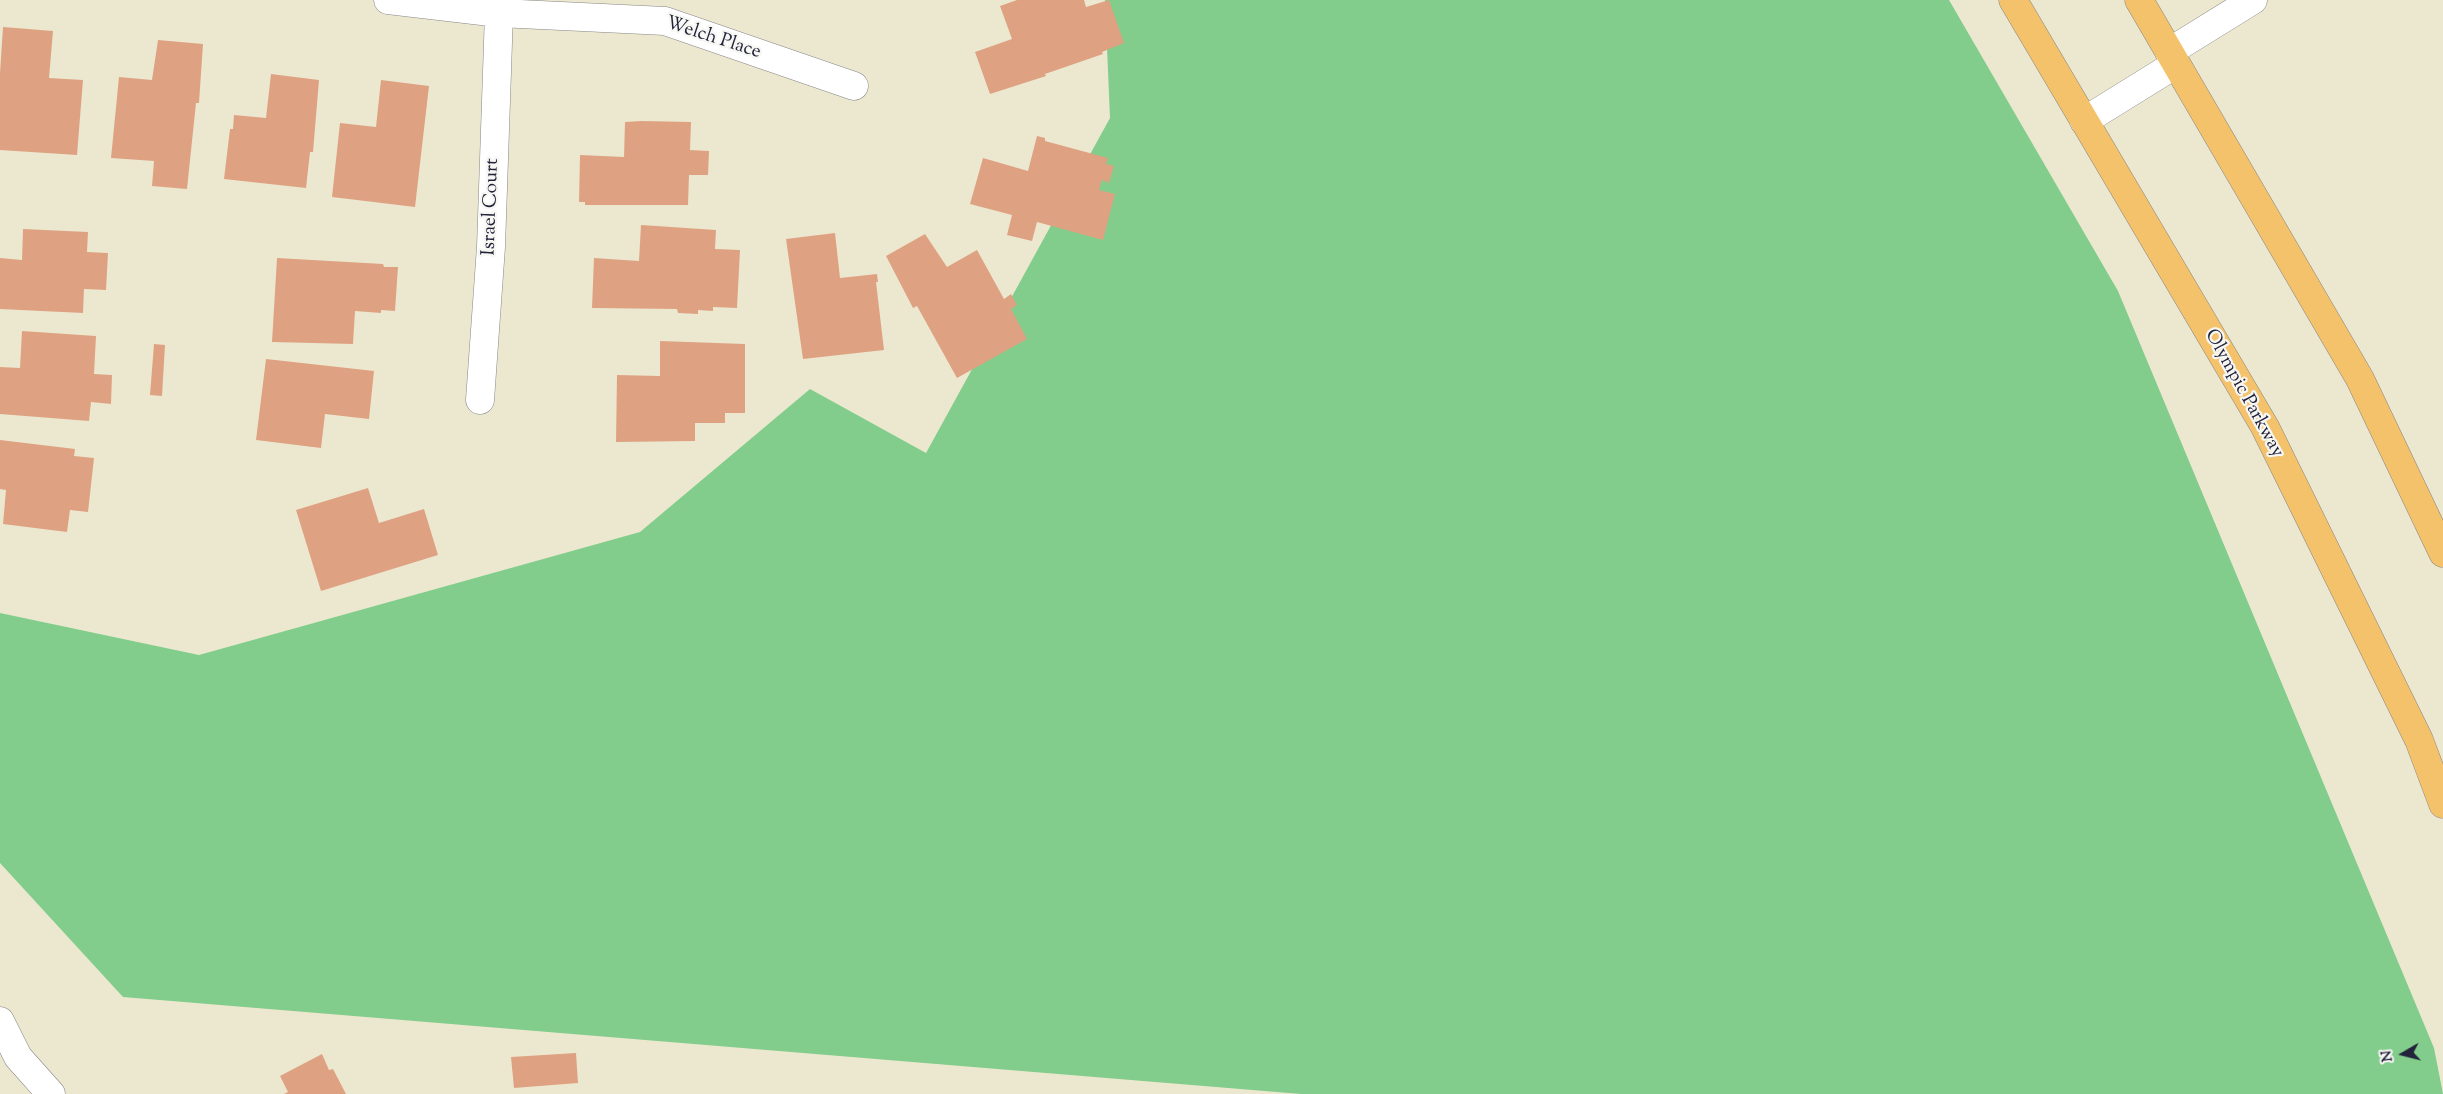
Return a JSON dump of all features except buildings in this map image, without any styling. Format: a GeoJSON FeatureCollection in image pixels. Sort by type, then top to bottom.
{"type":"FeatureCollection","features":[{"type":"Feature","properties":{"kind":"main road","name":"Olympic Parkway"},"geometry":{"type":"LineString","coordinates":[[2013,0],[2265,427],[2419,740],[2443,804]]}},
{"type":"Feature","properties":{"kind":"main road"},"geometry":{"type":"LineString","coordinates":[[2139,0],[2360,379],[2443,553]]}},
{"type":"Feature","properties":{"kind":"street","name":"Welch Place"},"geometry":{"type":"LineString","coordinates":[[388,0],[499,13],[665,21],[854,86]]}},
{"type":"Feature","properties":{"kind":"street"},"geometry":{"type":"LineString","coordinates":[[2084,121],[2253,0]]}},
{"type":"Feature","properties":{"kind":"street","name":"Israel Court"},"geometry":{"type":"LineString","coordinates":[[480,400],[491,247],[499,13]]}},
{"type":"Feature","properties":{"kind":"street"},"geometry":{"type":"LineString","coordinates":[[0,1021],[18,1057],[51,1094]]}},
{"type":"Feature","properties":{"kind":"green space"},"geometry":{"type":"Polygon","coordinates":[[[1105,0],[1949,0],[2118,291],[2434,1048],[2443,1094],[1301,1094],[123,997],[0,863],[0,613],[199,655],[640,532],[810,389],[926,453],[1110,118],[1105,0]]]}}]}
